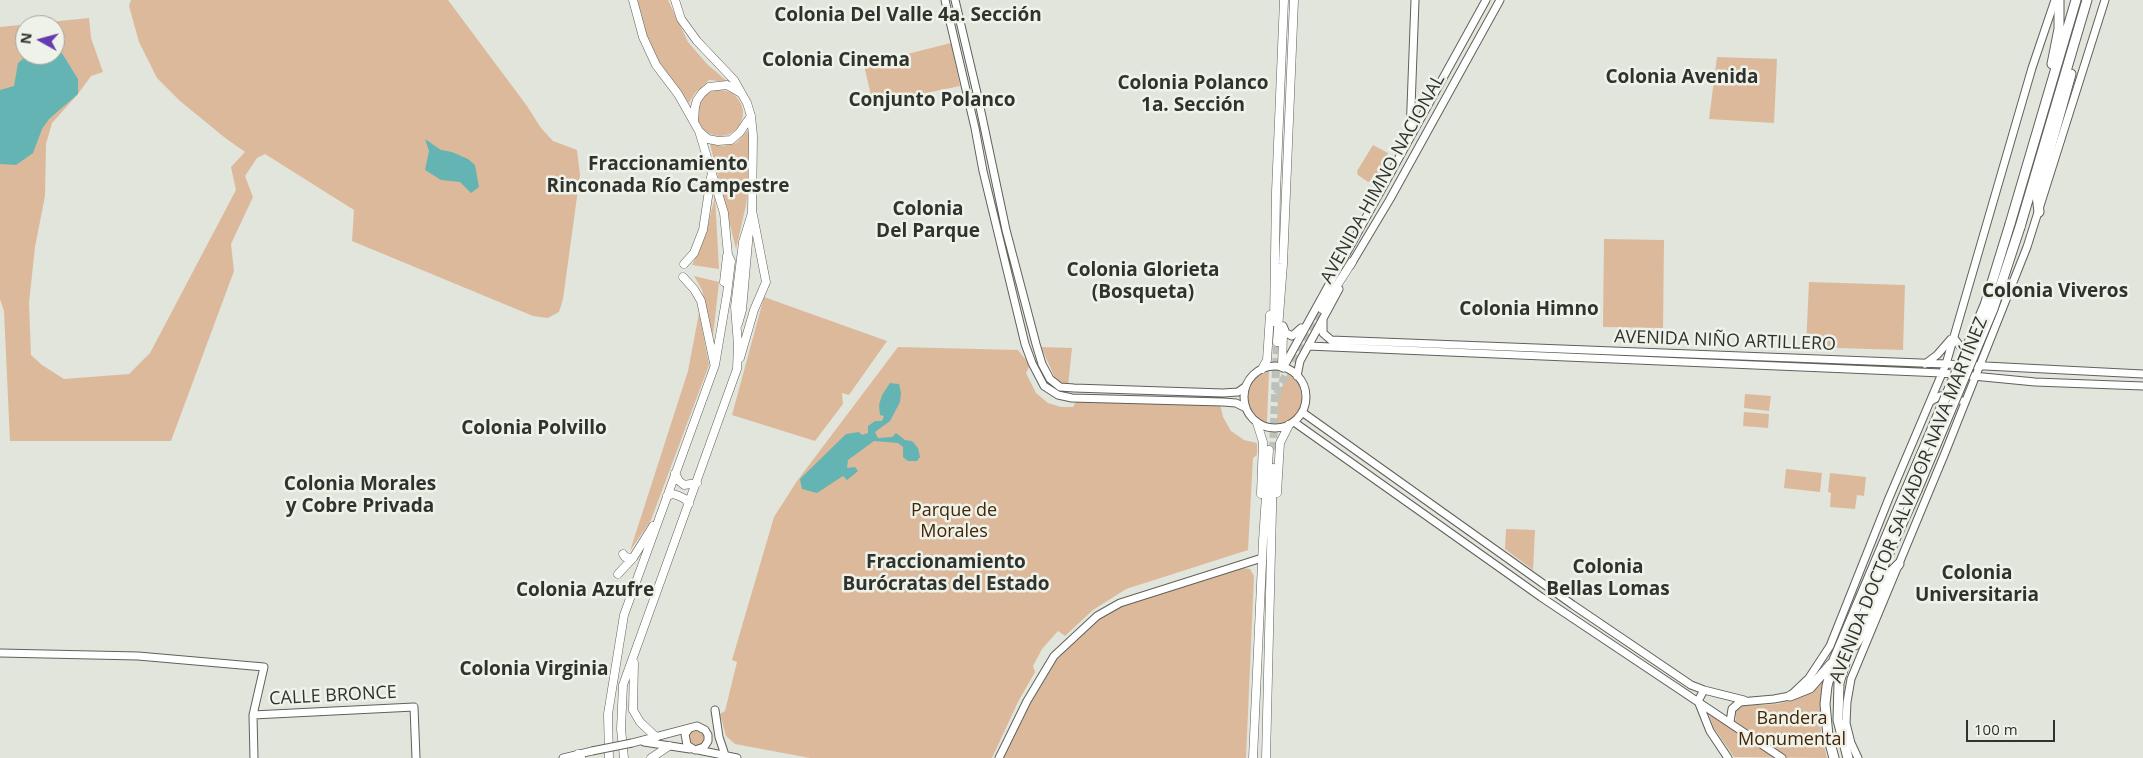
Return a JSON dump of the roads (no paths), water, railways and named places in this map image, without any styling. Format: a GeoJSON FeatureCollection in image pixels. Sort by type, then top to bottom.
{"type":"FeatureCollection","features":[{"type":"Feature","properties":{"kind":"highway"},"geometry":{"type":"LineString","coordinates":[[2045,106],[2059,29],[2059,0]]}},
{"type":"Feature","properties":{"kind":"highway","name":"AVENIDA DOCTOR SALVADOR NAVA MARTÍNEZ"},"geometry":{"type":"LineString","coordinates":[[1832,758],[1825,722],[1825,704],[1827,686],[1834,660],[1984,305],[2010,224],[2076,0]]}},
{"type":"Feature","properties":{"kind":"highway","name":"AVENIDA DOCTOR SALVADOR NAVA MARTÍNEZ"},"geometry":{"type":"LineString","coordinates":[[1848,758],[1838,720],[1838,692],[1844,663],[1877,580],[1993,309],[2020,227],[2087,0]]}},
{"type":"Feature","properties":{"kind":"highway"},"geometry":{"type":"LineString","coordinates":[[2039,212],[2037,195],[2068,89],[2076,40]]}},
{"type":"Feature","properties":{"kind":"highway"},"geometry":{"type":"LineString","coordinates":[[1844,663],[1864,631],[1888,575],[1899,564]]}},
{"type":"Feature","properties":{"kind":"highway"},"geometry":{"type":"LineString","coordinates":[[1790,696],[1810,688],[1834,660]]}},
{"type":"Feature","properties":{"kind":"main road"},"geometry":{"type":"LineString","coordinates":[[609,758],[608,714],[624,615],[715,365],[730,270],[724,213],[698,130],[678,94],[656,65],[643,37],[633,0]]}},
{"type":"Feature","properties":{"kind":"main road"},"geometry":{"type":"LineString","coordinates":[[675,0],[682,19],[696,41],[734,80],[743,94],[751,116],[754,182],[743,302],[737,328],[737,369]]}},
{"type":"Feature","properties":{"kind":"main road"},"geometry":{"type":"LineString","coordinates":[[945,0],[1025,344],[1044,386],[1058,395],[1072,398],[1229,402],[1241,404],[1256,422],[1263,442],[1260,518],[1263,541]]}},
{"type":"Feature","properties":{"kind":"main road"},"geometry":{"type":"LineString","coordinates":[[955,0],[977,93],[990,160],[1036,344],[1042,364],[1050,379],[1060,387],[1223,394],[1238,392],[1245,387],[1254,375],[1262,369],[1272,366],[1282,367],[1297,376],[1305,393],[1302,412],[1291,423],[1280,443],[1276,519],[1271,537]]}},
{"type":"Feature","properties":{"kind":"main road"},"geometry":{"type":"LineString","coordinates":[[1284,0],[1275,261],[1276,341],[1283,264],[1294,0]]}},
{"type":"Feature","properties":{"kind":"main road"},"geometry":{"type":"LineString","coordinates":[[1410,134],[1415,0]]}},
{"type":"Feature","properties":{"kind":"main road","name":"AVENIDA HIMNO NACIONAL"},"geometry":{"type":"LineString","coordinates":[[1282,367],[1486,0]]}},
{"type":"Feature","properties":{"kind":"main road","name":"AVENIDA HIMNO NACIONAL"},"geometry":{"type":"LineString","coordinates":[[1297,376],[1300,361],[1352,262],[1390,199],[1500,0]]}},
{"type":"Feature","properties":{"kind":"main road","name":"AVENIDA DOCTOR SALVADOR NAVA MARTÍNEZ"},"geometry":{"type":"LineString","coordinates":[[1790,696],[1809,678],[1830,646],[1946,364],[2032,68],[2055,0]]}},
{"type":"Feature","properties":{"kind":"main road","name":"AVENIDA DOCTOR SALVADOR NAVA MARTÍNEZ"},"geometry":{"type":"LineString","coordinates":[[1858,758],[1851,744],[1846,723],[1851,679],[1988,347],[2039,212],[2105,0]]}},
{"type":"Feature","properties":{"kind":"main road"},"geometry":{"type":"LineString","coordinates":[[694,122],[694,107],[708,87],[727,85],[743,94]]}},
{"type":"Feature","properties":{"kind":"main road"},"geometry":{"type":"LineString","coordinates":[[698,130],[708,139],[718,141],[731,140],[740,132],[751,116]]}},
{"type":"Feature","properties":{"kind":"main road"},"geometry":{"type":"LineString","coordinates":[[981,160],[990,160]]}},
{"type":"Feature","properties":{"kind":"main road"},"geometry":{"type":"LineString","coordinates":[[684,264],[694,253],[703,230],[712,173]]}},
{"type":"Feature","properties":{"kind":"main road"},"geometry":{"type":"LineString","coordinates":[[624,758],[621,729],[623,692],[634,654],[697,483],[737,369],[754,310],[766,282],[752,213]]}},
{"type":"Feature","properties":{"kind":"main road"},"geometry":{"type":"LineString","coordinates":[[1262,369],[1266,360],[1271,284],[1275,261]]}},
{"type":"Feature","properties":{"kind":"main road"},"geometry":{"type":"LineString","coordinates":[[1322,309],[1352,262]]}},
{"type":"Feature","properties":{"kind":"main road"},"geometry":{"type":"LineString","coordinates":[[1282,367],[1285,285],[1283,264]]}},
{"type":"Feature","properties":{"kind":"main road"},"geometry":{"type":"LineString","coordinates":[[683,277],[694,289],[701,301],[715,365]]}},
{"type":"Feature","properties":{"kind":"main road","name":"AVENIDA NIÑO ARTILLERO"},"geometry":{"type":"LineString","coordinates":[[1323,319],[1323,333],[1330,340],[1462,349]]}},
{"type":"Feature","properties":{"kind":"main road"},"geometry":{"type":"LineString","coordinates":[[1283,326],[1286,333],[1292,336],[1308,320]]}},
{"type":"Feature","properties":{"kind":"main road"},"geometry":{"type":"LineString","coordinates":[[1926,364],[1954,336],[1960,346],[1970,350],[1981,351],[1988,347]]}},
{"type":"Feature","properties":{"kind":"main road","name":"AVENIDA NIÑO ARTILLERO"},"geometry":{"type":"LineString","coordinates":[[1308,346],[1462,349],[1790,363],[1942,373],[2035,382],[2143,386]]}},
{"type":"Feature","properties":{"kind":"main road","name":"AVENIDA NIÑO ARTILLERO"},"geometry":{"type":"LineString","coordinates":[[1790,363],[1946,364],[2143,374]]}},
{"type":"Feature","properties":{"kind":"main road"},"geometry":{"type":"LineString","coordinates":[[1924,372],[1932,379],[1936,390]]}},
{"type":"Feature","properties":{"kind":"main road"},"geometry":{"type":"LineString","coordinates":[[1245,387],[1244,400],[1246,408]]}},
{"type":"Feature","properties":{"kind":"main road"},"geometry":{"type":"LineString","coordinates":[[1931,401],[1940,396],[1950,395],[1964,404]]}},
{"type":"Feature","properties":{"kind":"main road"},"geometry":{"type":"LineString","coordinates":[[1302,412],[1573,605],[1691,685],[1747,700],[1774,699],[1790,696]]}},
{"type":"Feature","properties":{"kind":"main road"},"geometry":{"type":"LineString","coordinates":[[1256,422],[1272,428],[1291,423],[1494,564],[1782,758]]}},
{"type":"Feature","properties":{"kind":"main road"},"geometry":{"type":"LineString","coordinates":[[1253,758],[1262,558],[1271,450],[1266,758]]}},
{"type":"Feature","properties":{"kind":"main road"},"geometry":{"type":"LineString","coordinates":[[675,473],[679,481],[684,485],[697,483]]}},
{"type":"Feature","properties":{"kind":"main road"},"geometry":{"type":"LineString","coordinates":[[667,496],[673,494],[679,496],[689,504]]}},
{"type":"Feature","properties":{"kind":"main road"},"geometry":{"type":"LineString","coordinates":[[618,574],[633,558],[660,514]]}},
{"type":"Feature","properties":{"kind":"main road"},"geometry":{"type":"LineString","coordinates":[[623,554],[625,557],[633,558]]}},
{"type":"Feature","properties":{"kind":"main road"},"geometry":{"type":"LineString","coordinates":[[999,758],[1027,701],[1054,656],[1096,616],[1120,603],[1262,558]]}},
{"type":"Feature","properties":{"kind":"main road"},"geometry":{"type":"LineString","coordinates":[[0,653],[138,656],[264,667],[253,715],[254,758]]}},
{"type":"Feature","properties":{"kind":"main road"},"geometry":{"type":"LineString","coordinates":[[634,654],[634,710],[640,722],[656,737]]}},
{"type":"Feature","properties":{"kind":"main road"},"geometry":{"type":"LineString","coordinates":[[1698,701],[1704,690]]}},
{"type":"Feature","properties":{"kind":"main road"},"geometry":{"type":"LineString","coordinates":[[1730,722],[1730,715],[1734,705],[1747,700]]}},
{"type":"Feature","properties":{"kind":"main road"},"geometry":{"type":"LineString","coordinates":[[1698,701],[1710,731],[1728,758]]}},
{"type":"Feature","properties":{"kind":"main road","name":"CALLE BRONCE"},"geometry":{"type":"LineString","coordinates":[[253,715],[414,707],[416,758]]}},
{"type":"Feature","properties":{"kind":"main road"},"geometry":{"type":"LineString","coordinates":[[715,710],[719,737],[725,756]]}},
{"type":"Feature","properties":{"kind":"main road"},"geometry":{"type":"LineString","coordinates":[[563,758],[641,741],[694,726],[700,726],[707,732],[709,738],[725,756]]}},
{"type":"Feature","properties":{"kind":"main road"},"geometry":{"type":"LineString","coordinates":[[688,729],[685,734],[685,741],[695,749]]}},
{"type":"Feature","properties":{"kind":"main road"},"geometry":{"type":"LineString","coordinates":[[695,749],[704,747],[709,738]]}},
{"type":"Feature","properties":{"kind":"main road"},"geometry":{"type":"LineString","coordinates":[[641,741],[695,749],[737,758]]}},
{"type":"Feature","properties":{"kind":"main road"},"geometry":{"type":"LineString","coordinates":[[651,758],[669,746]]}},
{"type":"Feature","properties":{"kind":"water"},"geometry":{"type":"Polygon","coordinates":[[[65,58],[78,79],[78,94],[49,119],[42,129],[33,153],[16,165],[0,164],[0,90],[14,86],[18,65],[65,65],[65,58]]]}},
{"type":"Feature","properties":{"kind":"water"},"geometry":{"type":"Polygon","coordinates":[[[425,139],[441,150],[452,152],[468,159],[475,165],[479,187],[471,193],[460,182],[441,180],[425,170],[429,151],[425,139]]]}},
{"type":"Feature","properties":{"kind":"water"},"geometry":{"type":"Polygon","coordinates":[[[890,383],[899,384],[900,402],[890,421],[875,432],[878,438],[892,437],[896,433],[905,440],[912,441],[918,448],[920,457],[917,461],[908,461],[903,457],[903,447],[898,443],[874,441],[848,460],[847,468],[855,467],[858,471],[847,480],[843,476],[817,493],[802,489],[800,479],[846,434],[859,432],[862,435],[868,433],[868,426],[875,421],[882,421],[884,416],[880,415],[879,405],[882,395],[890,383]]]}},
{"type":"Feature","properties":{"kind":"tunnel"},"geometry":{"type":"LineString","coordinates":[[1277,394],[1292,361],[1322,309]]}},
{"type":"Feature","properties":{"kind":"tunnel"},"geometry":{"type":"LineString","coordinates":[[1273,450],[1277,342]]}},
{"type":"Feature","properties":{"kind":"district","name":"Colonia Del Valle 4a. Sección"},"geometry":{"type":"Point","coordinates":[908,16]}},
{"type":"Feature","properties":{"kind":"district","name":"Colonia Cinema"},"geometry":{"type":"Point","coordinates":[836,61]}},
{"type":"Feature","properties":{"kind":"district","name":"Colonia Avenida"},"geometry":{"type":"Point","coordinates":[1682,78]}},
{"type":"Feature","properties":{"kind":"district","name":"Colonia Polanco 1a. Sección"},"geometry":{"type":"Point","coordinates":[1193,95]}},
{"type":"Feature","properties":{"kind":"district","name":"Conjunto Polanco"},"geometry":{"type":"Point","coordinates":[932,101]}},
{"type":"Feature","properties":{"kind":"district","name":"Fraccionamiento Rinconada Río Campestre"},"geometry":{"type":"Point","coordinates":[668,176]}},
{"type":"Feature","properties":{"kind":"district","name":"Colonia Del Parque"},"geometry":{"type":"Point","coordinates":[928,221]}},
{"type":"Feature","properties":{"kind":"district","name":"Colonia Glorieta (Bosqueta)"},"geometry":{"type":"Point","coordinates":[1143,282]}},
{"type":"Feature","properties":{"kind":"district","name":"Colonia Viveros"},"geometry":{"type":"Point","coordinates":[2055,292]}},
{"type":"Feature","properties":{"kind":"district","name":"Colonia Himno"},"geometry":{"type":"Point","coordinates":[1529,310]}},
{"type":"Feature","properties":{"kind":"district","name":"Colonia Polvillo"},"geometry":{"type":"Point","coordinates":[534,429]}},
{"type":"Feature","properties":{"kind":"district","name":"Colonia Morales y Cobre Privada"},"geometry":{"type":"Point","coordinates":[360,496]}},
{"type":"Feature","properties":{"kind":"district","name":"Fraccionamiento Burócratas del Estado"},"geometry":{"type":"Point","coordinates":[946,574]}},
{"type":"Feature","properties":{"kind":"district","name":"Colonia Bellas Lomas"},"geometry":{"type":"Point","coordinates":[1608,579]}},
{"type":"Feature","properties":{"kind":"district","name":"Colonia Universitaria"},"geometry":{"type":"Point","coordinates":[1977,585]}},
{"type":"Feature","properties":{"kind":"district","name":"Colonia Azufre"},"geometry":{"type":"Point","coordinates":[585,591]}},
{"type":"Feature","properties":{"kind":"district","name":"Colonia Virginia"},"geometry":{"type":"Point","coordinates":[534,670]}},
{"type":"Feature","properties":{"kind":"park label","name":"Parque de Morales"},"geometry":{"type":"Point","coordinates":[954,521]}},
{"type":"Feature","properties":{"kind":"park label","name":"Bandera Monumental"},"geometry":{"type":"Point","coordinates":[1792,730]}}]}
